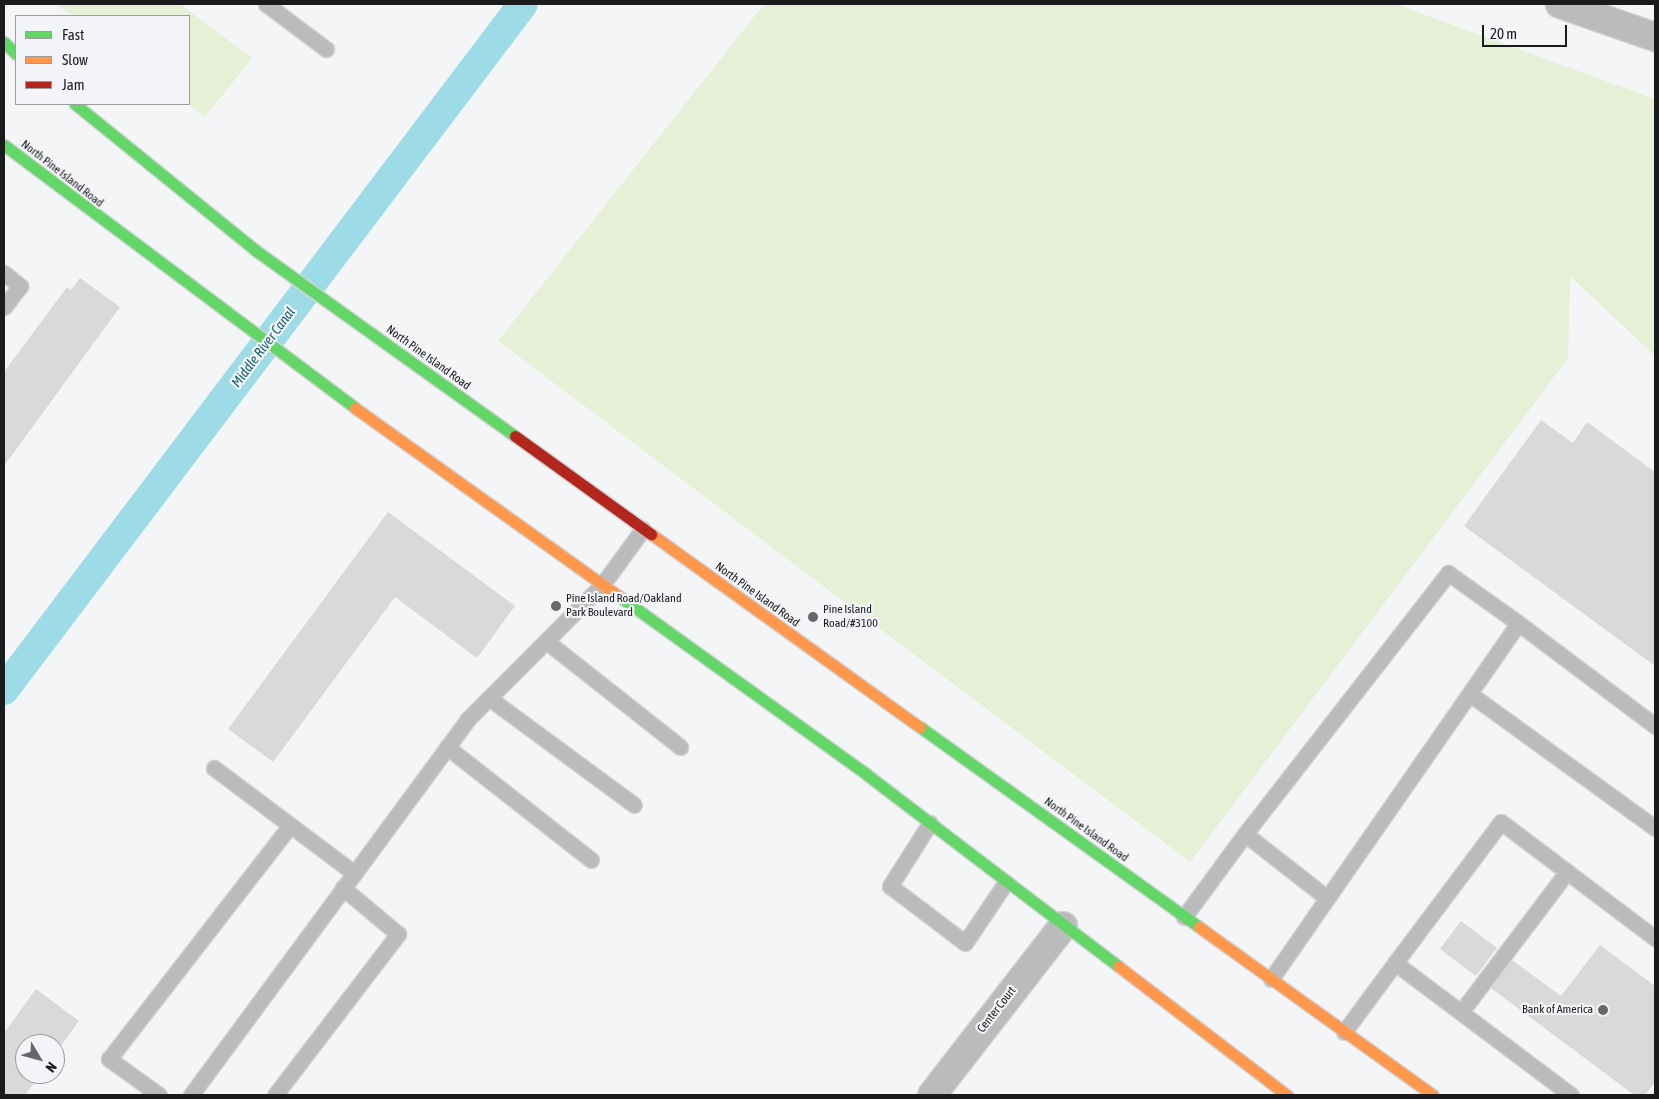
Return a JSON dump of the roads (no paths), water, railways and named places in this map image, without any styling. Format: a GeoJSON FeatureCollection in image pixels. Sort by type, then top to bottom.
{"type":"FeatureCollection","features":[{"type":"Feature","properties":{"kind":"main road"},"geometry":{"type":"LineString","coordinates":[[4,42],[15,53]]}},
{"type":"Feature","properties":{"kind":"main road","name":"North Pine Island Road"},"geometry":{"type":"LineString","coordinates":[[76,105],[255,250],[1433,1095]]}},
{"type":"Feature","properties":{"kind":"main road","name":"North Pine Island Road"},"geometry":{"type":"LineString","coordinates":[[4,145],[216,308],[930,823],[1287,1095]]}},
{"type":"Feature","properties":{"kind":"street"},"geometry":{"type":"LineString","coordinates":[[1560,4],[1655,37]]}},
{"type":"Feature","properties":{"kind":"street","name":"Center Court"},"geometry":{"type":"LineString","coordinates":[[932,1095],[1064,926]]}},
{"type":"Feature","properties":{"kind":"lane"},"geometry":{"type":"LineString","coordinates":[[266,4],[326,49]]}},
{"type":"Feature","properties":{"kind":"lane"},"geometry":{"type":"LineString","coordinates":[[4,273],[20,286],[4,307]]}},
{"type":"Feature","properties":{"kind":"lane"},"geometry":{"type":"LineString","coordinates":[[191,1095],[447,747],[489,698],[602,585],[643,530]]}},
{"type":"Feature","properties":{"kind":"lane"},"geometry":{"type":"LineString","coordinates":[[1184,917],[1245,834],[1448,573],[1655,726]]}},
{"type":"Feature","properties":{"kind":"lane"},"geometry":{"type":"LineString","coordinates":[[1271,980],[1518,623]]}},
{"type":"Feature","properties":{"kind":"lane"},"geometry":{"type":"LineString","coordinates":[[546,641],[680,747]]}},
{"type":"Feature","properties":{"kind":"lane"},"geometry":{"type":"LineString","coordinates":[[1470,694],[1655,828]]}},
{"type":"Feature","properties":{"kind":"lane"},"geometry":{"type":"LineString","coordinates":[[489,698],[634,805]]}},
{"type":"Feature","properties":{"kind":"lane"},"geometry":{"type":"LineString","coordinates":[[447,747],[591,860]]}},
{"type":"Feature","properties":{"kind":"lane"},"geometry":{"type":"LineString","coordinates":[[214,768],[354,874]]}},
{"type":"Feature","properties":{"kind":"lane"},"geometry":{"type":"LineString","coordinates":[[1344,1032],[1501,822],[1655,938]]}},
{"type":"Feature","properties":{"kind":"lane"},"geometry":{"type":"LineString","coordinates":[[930,823],[890,886],[965,943],[1006,882]]}},
{"type":"Feature","properties":{"kind":"lane"},"geometry":{"type":"LineString","coordinates":[[159,1095],[110,1059],[290,826]]}},
{"type":"Feature","properties":{"kind":"lane"},"geometry":{"type":"LineString","coordinates":[[1245,834],[1327,898]]}},
{"type":"Feature","properties":{"kind":"lane"},"geometry":{"type":"LineString","coordinates":[[1461,1012],[1567,872]]}},
{"type":"Feature","properties":{"kind":"lane"},"geometry":{"type":"LineString","coordinates":[[275,1095],[398,934],[343,888]]}},
{"type":"Feature","properties":{"kind":"lane"},"geometry":{"type":"LineString","coordinates":[[1395,963],[1571,1095]]}},
{"type":"Feature","properties":{"kind":"waterway","name":"Middle River Canal"},"geometry":{"type":"LineString","coordinates":[[4,690],[523,4]]}},
{"type":"Feature","properties":{"kind":"place","name":"Pine Island Road/Oakland Park Boulevard"},"geometry":{"type":"Point","coordinates":[556,606]}},
{"type":"Feature","properties":{"kind":"place","name":"Pine Island Road/#3100"},"geometry":{"type":"Point","coordinates":[813,617]}},
{"type":"Feature","properties":{"kind":"place","name":"Bank of America"},"geometry":{"type":"Point","coordinates":[1603,1010]}}]}
